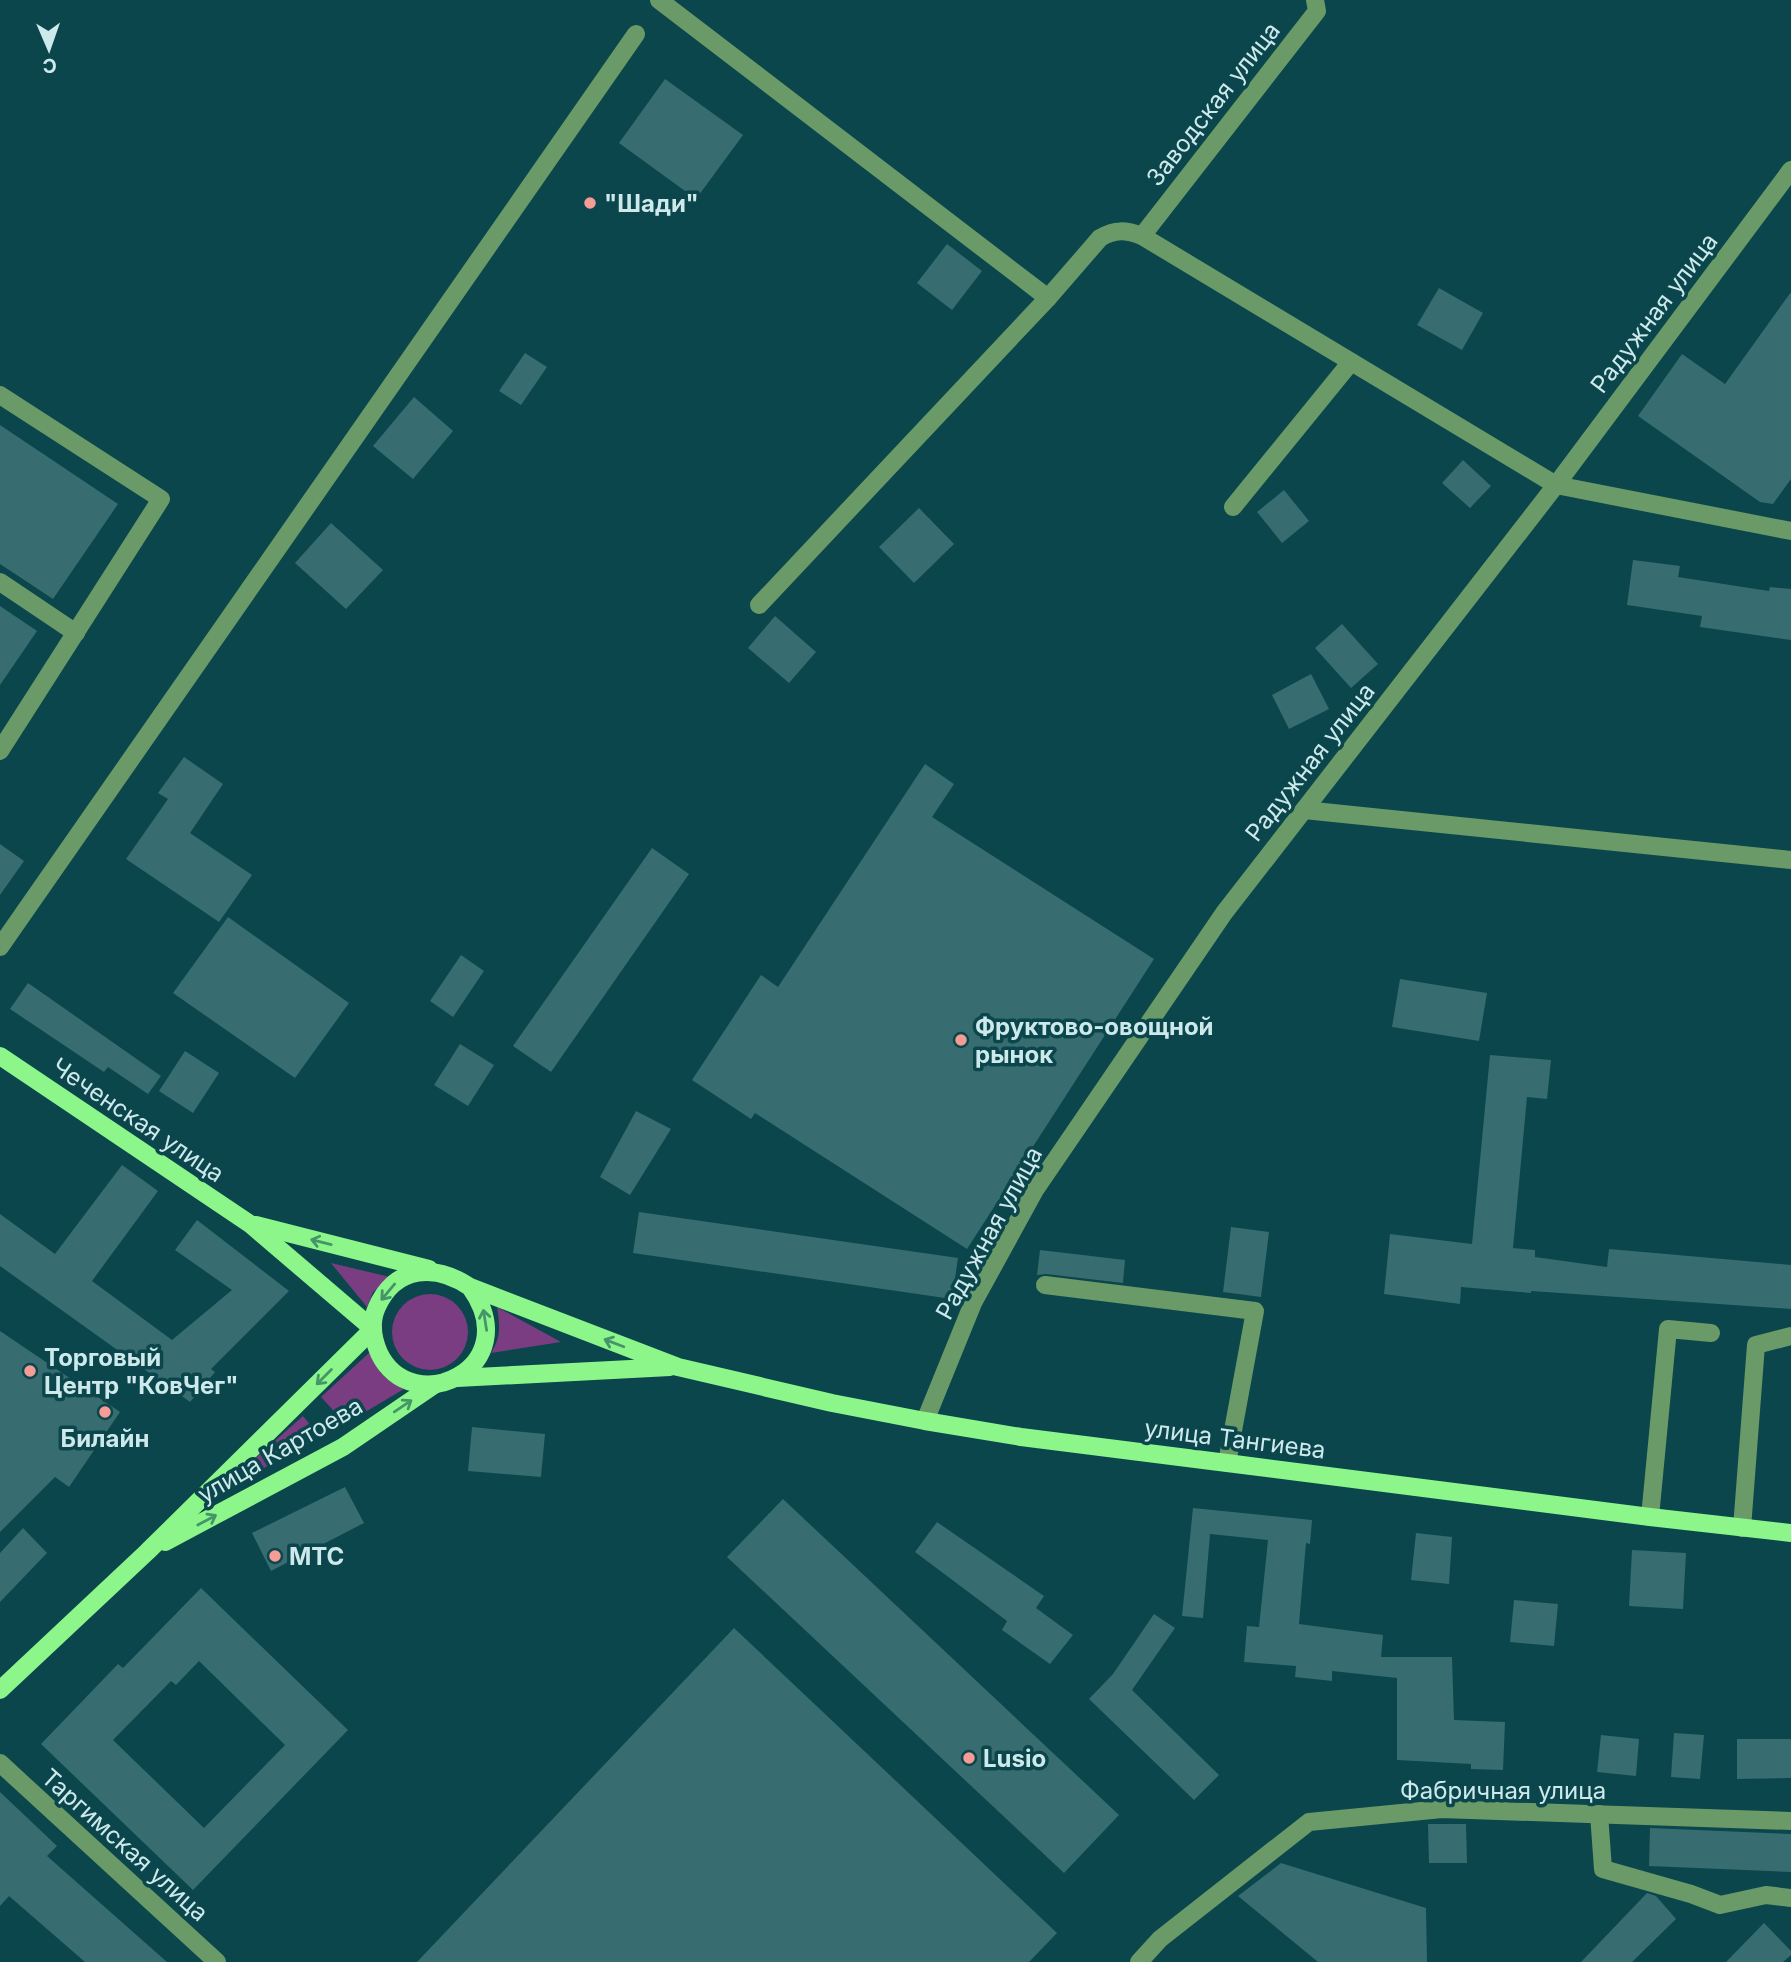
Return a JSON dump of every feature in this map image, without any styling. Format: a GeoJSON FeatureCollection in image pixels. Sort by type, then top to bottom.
{"type":"FeatureCollection","features":[{"type":"Feature","properties":{"kind":"main road","name":"Чеченская улица"},"geometry":{"type":"LineString","coordinates":[[0,1056],[250,1224],[373,1329]]}},
{"type":"Feature","properties":{"kind":"main road","name":"Чеченская улица"},"geometry":{"type":"LineString","coordinates":[[250,1224],[434,1271]]}},
{"type":"Feature","properties":{"kind":"main road"},"geometry":{"type":"LineString","coordinates":[[434,1271],[454,1276],[470,1287],[678,1367],[457,1378],[434,1385],[411,1381],[391,1370],[378,1351],[373,1329],[376,1310],[384,1293],[398,1280],[415,1273],[434,1271]]}},
{"type":"Feature","properties":{"kind":"main road"},"geometry":{"type":"LineString","coordinates":[[457,1378],[471,1367],[481,1353],[486,1336],[486,1318],[480,1301],[470,1287]]}},
{"type":"Feature","properties":{"kind":"main road","name":"улица Картоева"},"geometry":{"type":"LineString","coordinates":[[0,1690],[147,1552],[373,1329]]}},
{"type":"Feature","properties":{"kind":"main road","name":"улица Тангиева"},"geometry":{"type":"LineString","coordinates":[[678,1367],[831,1403],[1021,1437],[1791,1533]]}},
{"type":"Feature","properties":{"kind":"main road","name":"улица Картоева"},"geometry":{"type":"LineString","coordinates":[[147,1552],[343,1447],[434,1385]]}},
{"type":"Feature","properties":{"kind":"street"},"geometry":{"type":"LineString","coordinates":[[659,0],[1048,298]]}},
{"type":"Feature","properties":{"kind":"street","name":"Заводская улица"},"geometry":{"type":"LineString","coordinates":[[1142,236],[1317,11],[1315,0]]}},
{"type":"Feature","properties":{"kind":"street"},"geometry":{"type":"LineString","coordinates":[[0,947],[636,34]]}},
{"type":"Feature","properties":{"kind":"street","name":"Радужная улица"},"geometry":{"type":"LineString","coordinates":[[925,1421],[973,1303],[1035,1189],[1224,914],[1556,485],[1791,170]]}},
{"type":"Feature","properties":{"kind":"street"},"geometry":{"type":"LineString","coordinates":[[759,605],[1048,298],[1100,239],[1111,232],[1128,231],[1142,236],[1556,485],[1791,531]]}},
{"type":"Feature","properties":{"kind":"street"},"geometry":{"type":"LineString","coordinates":[[1233,507],[1350,362]]}},
{"type":"Feature","properties":{"kind":"street"},"geometry":{"type":"LineString","coordinates":[[0,395],[161,499],[0,751]]}},
{"type":"Feature","properties":{"kind":"street"},"geometry":{"type":"LineString","coordinates":[[0,582],[76,633]]}},
{"type":"Feature","properties":{"kind":"street"},"geometry":{"type":"LineString","coordinates":[[1304,810],[1791,860]]}},
{"type":"Feature","properties":{"kind":"street"},"geometry":{"type":"LineString","coordinates":[[1045,1285],[1255,1311],[1227,1463]]}},
{"type":"Feature","properties":{"kind":"street"},"geometry":{"type":"LineString","coordinates":[[1650,1517],[1668,1329],[1711,1334]]}},
{"type":"Feature","properties":{"kind":"street"},"geometry":{"type":"LineString","coordinates":[[1742,1528],[1756,1345],[1791,1336]]}},
{"type":"Feature","properties":{"kind":"street","name":"Таргимская улица"},"geometry":{"type":"LineString","coordinates":[[0,1763],[217,1962]]}},
{"type":"Feature","properties":{"kind":"street","name":"Фабричная улица"},"geometry":{"type":"LineString","coordinates":[[1139,1962],[1160,1939],[1309,1822],[1442,1809],[1791,1821]]}},
{"type":"Feature","properties":{"kind":"street"},"geometry":{"type":"LineString","coordinates":[[1599,1814],[1603,1869],[1720,1905],[1766,1895],[1791,1898]]}},
{"type":"Feature","properties":{"kind":"shaded area"},"geometry":{"type":"Polygon","coordinates":[[[331,1263],[390,1277],[373,1292],[367,1307],[331,1263]]]}},
{"type":"Feature","properties":{"kind":"shaded area"},"geometry":{"type":"Polygon","coordinates":[[[430,1294],[444,1297],[457,1305],[465,1318],[468,1332],[465,1346],[457,1359],[444,1367],[430,1370],[416,1367],[403,1359],[395,1346],[392,1332],[395,1318],[403,1305],[416,1297],[430,1294]]]}},
{"type":"Feature","properties":{"kind":"shaded area"},"geometry":{"type":"Polygon","coordinates":[[[497,1307],[561,1342],[491,1353],[499,1331],[497,1307]]]}},
{"type":"Feature","properties":{"kind":"shaded area"},"geometry":{"type":"Polygon","coordinates":[[[370,1352],[382,1375],[404,1389],[340,1427],[332,1409],[321,1397],[370,1352]]]}},
{"type":"Feature","properties":{"kind":"shaded area"},"geometry":{"type":"Polygon","coordinates":[[[303,1416],[320,1437],[213,1496],[303,1416]]]}},
{"type":"Feature","properties":{"kind":"building"},"geometry":{"type":"Polygon","coordinates":[[[665,79],[743,135],[696,199],[619,143],[665,79]]]}},
{"type":"Feature","properties":{"kind":"building"},"geometry":{"type":"Polygon","coordinates":[[[947,244],[982,271],[952,310],[917,283],[947,244]]]}},
{"type":"Feature","properties":{"kind":"building"},"geometry":{"type":"Polygon","coordinates":[[[1439,288],[1483,313],[1462,350],[1417,325],[1439,288]]]}},
{"type":"Feature","properties":{"kind":"building"},"geometry":{"type":"Polygon","coordinates":[[[1791,292],[1791,479],[1773,504],[1760,502],[1638,416],[1682,354],[1725,384],[1791,292]]]}},
{"type":"Feature","properties":{"kind":"building"},"geometry":{"type":"Polygon","coordinates":[[[525,353],[547,367],[521,405],[499,391],[525,353]]]}},
{"type":"Feature","properties":{"kind":"building"},"geometry":{"type":"Polygon","coordinates":[[[414,397],[453,431],[413,479],[373,446],[414,397]]]}},
{"type":"Feature","properties":{"kind":"building"},"geometry":{"type":"Polygon","coordinates":[[[0,425],[118,504],[53,599],[0,564],[0,425]]]}},
{"type":"Feature","properties":{"kind":"building"},"geometry":{"type":"Polygon","coordinates":[[[1463,460],[1491,486],[1470,508],[1442,483],[1463,460]]]}},
{"type":"Feature","properties":{"kind":"building"},"geometry":{"type":"Polygon","coordinates":[[[1284,490],[1309,521],[1282,543],[1257,512],[1284,490]]]}},
{"type":"Feature","properties":{"kind":"building"},"geometry":{"type":"Polygon","coordinates":[[[919,508],[954,544],[914,583],[879,547],[919,508]]]}},
{"type":"Feature","properties":{"kind":"building"},"geometry":{"type":"Polygon","coordinates":[[[331,523],[383,570],[346,609],[295,563],[331,523]]]}},
{"type":"Feature","properties":{"kind":"building"},"geometry":{"type":"Polygon","coordinates":[[[1633,560],[1680,566],[1678,577],[1769,591],[1770,587],[1791,589],[1791,640],[1700,627],[1702,616],[1627,605],[1633,560]]]}},
{"type":"Feature","properties":{"kind":"building"},"geometry":{"type":"Polygon","coordinates":[[[0,606],[37,631],[0,685],[0,606]]]}},
{"type":"Feature","properties":{"kind":"building"},"geometry":{"type":"Polygon","coordinates":[[[775,616],[816,652],[789,683],[748,648],[775,616]]]}},
{"type":"Feature","properties":{"kind":"building"},"geometry":{"type":"Polygon","coordinates":[[[1342,624],[1378,664],[1351,688],[1315,648],[1342,624]]]}},
{"type":"Feature","properties":{"kind":"building"},"geometry":{"type":"Polygon","coordinates":[[[1311,674],[1329,709],[1289,729],[1272,695],[1311,674]]]}},
{"type":"Feature","properties":{"kind":"building"},"geometry":{"type":"Polygon","coordinates":[[[184,757],[223,784],[190,833],[252,875],[219,922],[126,859],[168,799],[158,793],[184,757]]]}},
{"type":"Feature","properties":{"kind":"building","name":"Фруктово-овощной рынок"},"geometry":{"type":"Polygon","coordinates":[[[925,764],[954,784],[932,817],[1154,959],[967,1249],[755,1113],[751,1119],[692,1080],[761,975],[778,987],[925,764]]]}},
{"type":"Feature","properties":{"kind":"building"},"geometry":{"type":"Polygon","coordinates":[[[0,844],[24,861],[0,895],[0,844]]]}},
{"type":"Feature","properties":{"kind":"building"},"geometry":{"type":"Polygon","coordinates":[[[652,848],[689,874],[551,1072],[513,1046],[652,848]]]}},
{"type":"Feature","properties":{"kind":"building"},"geometry":{"type":"Polygon","coordinates":[[[228,917],[349,1003],[295,1078],[173,993],[228,917]]]}},
{"type":"Feature","properties":{"kind":"building"},"geometry":{"type":"Polygon","coordinates":[[[461,955],[484,971],[453,1017],[430,1001],[461,955]]]}},
{"type":"Feature","properties":{"kind":"building"},"geometry":{"type":"Polygon","coordinates":[[[1400,979],[1487,993],[1479,1041],[1392,1027],[1400,979]]]}},
{"type":"Feature","properties":{"kind":"building"},"geometry":{"type":"Polygon","coordinates":[[[28,983],[161,1076],[148,1094],[108,1067],[104,1072],[10,1009],[28,983]]]}},
{"type":"Feature","properties":{"kind":"building"},"geometry":{"type":"Polygon","coordinates":[[[460,1044],[494,1065],[468,1106],[434,1085],[460,1044]]]}},
{"type":"Feature","properties":{"kind":"building"},"geometry":{"type":"Polygon","coordinates":[[[185,1051],[219,1073],[193,1113],[159,1091],[185,1051]]]}},
{"type":"Feature","properties":{"kind":"building"},"geometry":{"type":"Polygon","coordinates":[[[1490,1055],[1551,1060],[1547,1099],[1527,1097],[1513,1248],[1535,1250],[1535,1257],[1607,1267],[1609,1249],[1791,1265],[1791,1309],[1461,1287],[1460,1304],[1384,1294],[1390,1234],[1472,1244],[1490,1055]]]}},
{"type":"Feature","properties":{"kind":"building"},"geometry":{"type":"Polygon","coordinates":[[[636,1111],[671,1129],[630,1195],[600,1177],[636,1111]]]}},
{"type":"Feature","properties":{"kind":"building"},"geometry":{"type":"Polygon","coordinates":[[[122,1165],[158,1191],[92,1281],[172,1340],[232,1290],[175,1250],[197,1220],[289,1291],[211,1369],[215,1372],[190,1402],[0,1266],[0,1214],[55,1254],[122,1165]]]}},
{"type":"Feature","properties":{"kind":"building"},"geometry":{"type":"Polygon","coordinates":[[[639,1212],[958,1258],[952,1299],[633,1253],[639,1212]]]}},
{"type":"Feature","properties":{"kind":"building"},"geometry":{"type":"Polygon","coordinates":[[[1231,1227],[1269,1232],[1261,1297],[1223,1292],[1231,1227]]]}},
{"type":"Feature","properties":{"kind":"building"},"geometry":{"type":"Polygon","coordinates":[[[1040,1250],[1125,1260],[1123,1283],[1037,1275],[1040,1250]]]}},
{"type":"Feature","properties":{"kind":"building","name":"Торговый Центр \"КовЧег\""},"geometry":{"type":"Polygon","coordinates":[[[0,1331],[120,1412],[69,1487],[55,1477],[0,1532],[0,1331]]]}},
{"type":"Feature","properties":{"kind":"building"},"geometry":{"type":"Polygon","coordinates":[[[472,1427],[545,1434],[541,1477],[468,1471],[472,1427]]]}},
{"type":"Feature","properties":{"kind":"building"},"geometry":{"type":"Polygon","coordinates":[[[345,1487],[364,1523],[271,1571],[252,1533],[345,1487]]]}},
{"type":"Feature","properties":{"kind":"building"},"geometry":{"type":"Polygon","coordinates":[[[783,1499],[1119,1815],[1064,1873],[727,1557],[783,1499]]]}},
{"type":"Feature","properties":{"kind":"building"},"geometry":{"type":"Polygon","coordinates":[[[1193,1508],[1312,1520],[1310,1544],[1306,1543],[1299,1624],[1383,1635],[1381,1657],[1452,1657],[1454,1720],[1505,1722],[1503,1770],[1471,1769],[1471,1764],[1397,1760],[1397,1678],[1332,1671],[1332,1681],[1295,1677],[1296,1666],[1244,1662],[1247,1626],[1259,1627],[1268,1540],[1210,1534],[1203,1618],[1182,1616],[1193,1508]]]}},
{"type":"Feature","properties":{"kind":"building"},"geometry":{"type":"Polygon","coordinates":[[[937,1522],[1044,1596],[1036,1608],[1073,1635],[1050,1664],[1002,1630],[1007,1621],[915,1552],[937,1522]]]}},
{"type":"Feature","properties":{"kind":"building"},"geometry":{"type":"Polygon","coordinates":[[[23,1528],[47,1553],[0,1602],[0,1553],[23,1528]]]}},
{"type":"Feature","properties":{"kind":"building"},"geometry":{"type":"Polygon","coordinates":[[[1416,1533],[1452,1537],[1449,1584],[1411,1580],[1416,1533]]]}},
{"type":"Feature","properties":{"kind":"building"},"geometry":{"type":"Polygon","coordinates":[[[1632,1550],[1686,1553],[1683,1609],[1629,1606],[1632,1550]]]}},
{"type":"Feature","properties":{"kind":"building"},"geometry":{"type":"Polygon","coordinates":[[[201,1588],[348,1730],[193,1890],[41,1744],[118,1664],[123,1668],[201,1588]],[[199,1661],[176,1685],[171,1681],[113,1740],[204,1828],[285,1745],[199,1661]]]}},
{"type":"Feature","properties":{"kind":"building"},"geometry":{"type":"Polygon","coordinates":[[[1514,1600],[1558,1604],[1554,1646],[1510,1642],[1514,1600]]]}},
{"type":"Feature","properties":{"kind":"building"},"geometry":{"type":"Polygon","coordinates":[[[1154,1614],[1175,1628],[1132,1690],[1219,1775],[1194,1800],[1089,1699],[1113,1674],[1154,1614]]]}},
{"type":"Feature","properties":{"kind":"building"},"geometry":{"type":"Polygon","coordinates":[[[734,1628],[1057,1933],[1029,1962],[417,1962],[734,1628]]]}},
{"type":"Feature","properties":{"kind":"building"},"geometry":{"type":"Polygon","coordinates":[[[1674,1733],[1704,1735],[1700,1779],[1671,1777],[1674,1733]]]}},
{"type":"Feature","properties":{"kind":"building"},"geometry":{"type":"Polygon","coordinates":[[[1601,1735],[1639,1739],[1636,1776],[1597,1772],[1601,1735]]]}},
{"type":"Feature","properties":{"kind":"building"},"geometry":{"type":"Polygon","coordinates":[[[1737,1739],[1791,1739],[1791,1778],[1737,1779],[1737,1739]]]}},
{"type":"Feature","properties":{"kind":"building"},"geometry":{"type":"Polygon","coordinates":[[[0,1792],[57,1846],[47,1856],[167,1962],[85,1962],[9,1896],[0,1906],[0,1792]]]}},
{"type":"Feature","properties":{"kind":"building"},"geometry":{"type":"Polygon","coordinates":[[[1428,1824],[1466,1824],[1467,1863],[1429,1863],[1428,1824]]]}},
{"type":"Feature","properties":{"kind":"building"},"geometry":{"type":"Polygon","coordinates":[[[1650,1828],[1791,1834],[1791,1872],[1649,1866],[1650,1828]]]}},
{"type":"Feature","properties":{"kind":"building"},"geometry":{"type":"Polygon","coordinates":[[[1281,1863],[1426,1908],[1427,1962],[1318,1962],[1238,1896],[1281,1863]]]}},
{"type":"Feature","properties":{"kind":"building"},"geometry":{"type":"Polygon","coordinates":[[[1647,1893],[1656,1896],[1676,1919],[1632,1962],[1581,1962],[1647,1893]]]}},
{"type":"Feature","properties":{"kind":"building"},"geometry":{"type":"Polygon","coordinates":[[[1764,1923],[1791,1951],[1791,1955],[1783,1962],[1726,1962],[1764,1923]]]}},
{"type":"Feature","properties":{"kind":"place","name":"\"Шади\""},"geometry":{"type":"Point","coordinates":[590,203]}},
{"type":"Feature","properties":{"kind":"place","name":"Фруктово-овощной рынок"},"geometry":{"type":"Point","coordinates":[961,1040]}},
{"type":"Feature","properties":{"kind":"place","name":"Торговый Центр \"КовЧег\""},"geometry":{"type":"Point","coordinates":[30,1371]}},
{"type":"Feature","properties":{"kind":"place","name":"Билайн"},"geometry":{"type":"Point","coordinates":[105,1412]}},
{"type":"Feature","properties":{"kind":"place","name":"МТС"},"geometry":{"type":"Point","coordinates":[275,1556]}},
{"type":"Feature","properties":{"kind":"place","name":"Lusio"},"geometry":{"type":"Point","coordinates":[969,1758]}}]}
